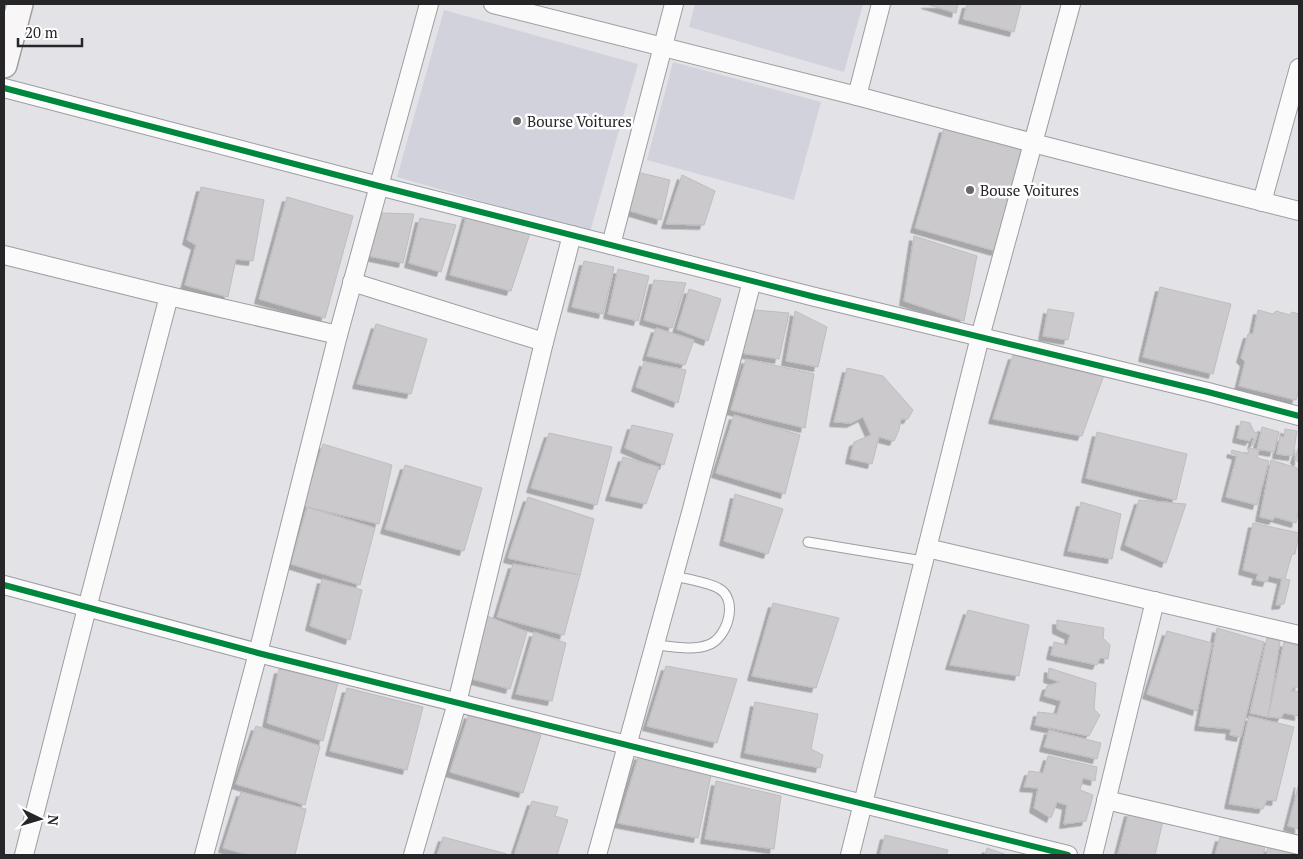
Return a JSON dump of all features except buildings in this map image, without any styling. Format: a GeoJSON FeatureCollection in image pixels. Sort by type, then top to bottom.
{"type":"FeatureCollection","features":[{"type":"Feature","properties":{"kind":"main road"},"geometry":{"type":"LineString","coordinates":[[4,65],[20,4]]}},
{"type":"Feature","properties":{"kind":"street"},"geometry":{"type":"LineString","coordinates":[[204,855],[258,653],[352,282],[429,4]]}},
{"type":"Feature","properties":{"kind":"street"},"geometry":{"type":"LineString","coordinates":[[493,4],[1299,211]]}},
{"type":"Feature","properties":{"kind":"street"},"geometry":{"type":"LineString","coordinates":[[611,245],[674,4]]}},
{"type":"Feature","properties":{"kind":"street"},"geometry":{"type":"LineString","coordinates":[[857,96],[881,4]]}},
{"type":"Feature","properties":{"kind":"street"},"geometry":{"type":"LineString","coordinates":[[850,855],[980,337],[1071,4]]}},
{"type":"Feature","properties":{"kind":"street"},"geometry":{"type":"LineString","coordinates":[[1262,202],[1299,68]]}},
{"type":"Feature","properties":{"kind":"street"},"geometry":{"type":"LineString","coordinates":[[4,88],[572,236],[1299,416]]}},
{"type":"Feature","properties":{"kind":"street"},"geometry":{"type":"LineString","coordinates":[[413,855],[457,703],[544,342],[572,236]]}},
{"type":"Feature","properties":{"kind":"street"},"geometry":{"type":"LineString","coordinates":[[4,255],[338,335]]}},
{"type":"Feature","properties":{"kind":"street"},"geometry":{"type":"LineString","coordinates":[[597,855],[674,576],[752,281]]}},
{"type":"Feature","properties":{"kind":"street"},"geometry":{"type":"LineString","coordinates":[[352,282],[544,342]]}},
{"type":"Feature","properties":{"kind":"street"},"geometry":{"type":"LineString","coordinates":[[24,855],[169,296]]}},
{"type":"Feature","properties":{"kind":"street"},"geometry":{"type":"LineString","coordinates":[[925,554],[1155,601],[1299,635]]}},
{"type":"Feature","properties":{"kind":"street"},"geometry":{"type":"LineString","coordinates":[[4,585],[258,653],[1068,855]]}},
{"type":"Feature","properties":{"kind":"street"},"geometry":{"type":"LineString","coordinates":[[1093,855],[1155,601]]}},
{"type":"Feature","properties":{"kind":"street"},"geometry":{"type":"LineString","coordinates":[[1106,800],[1299,845]]}},
{"type":"Feature","properties":{"kind":"lane"},"geometry":{"type":"LineString","coordinates":[[808,542],[925,554]]}},
{"type":"Feature","properties":{"kind":"lane"},"geometry":{"type":"LineString","coordinates":[[655,645],[697,648],[710,645],[720,637],[729,619],[730,607],[727,597],[720,588],[674,576]]}},
{"type":"Feature","properties":{"kind":"shaded area"},"geometry":{"type":"Polygon","coordinates":[[[695,4],[863,4],[844,72],[689,27],[695,4]]]}},
{"type":"Feature","properties":{"kind":"shaded area","name":"Bourse Voitures"},"geometry":{"type":"Polygon","coordinates":[[[444,10],[638,64],[590,232],[397,177],[444,10]]]}},
{"type":"Feature","properties":{"kind":"shaded area","name":"Bourse Voitures"},"geometry":{"type":"Polygon","coordinates":[[[673,62],[821,102],[794,200],[647,160],[673,62]]]}},
{"type":"Feature","properties":{"kind":"cycle path"},"geometry":{"type":"LineString","coordinates":[[4,88],[815,297],[1208,392],[1299,416]]}},
{"type":"Feature","properties":{"kind":"cycle path"},"geometry":{"type":"LineString","coordinates":[[4,585],[258,653],[1068,855]]}},
{"type":"Feature","properties":{"kind":"place","name":"Bourse Voitures"},"geometry":{"type":"Point","coordinates":[517,121]}},
{"type":"Feature","properties":{"kind":"place","name":"Bouse Voitures"},"geometry":{"type":"Point","coordinates":[970,190]}}]}
